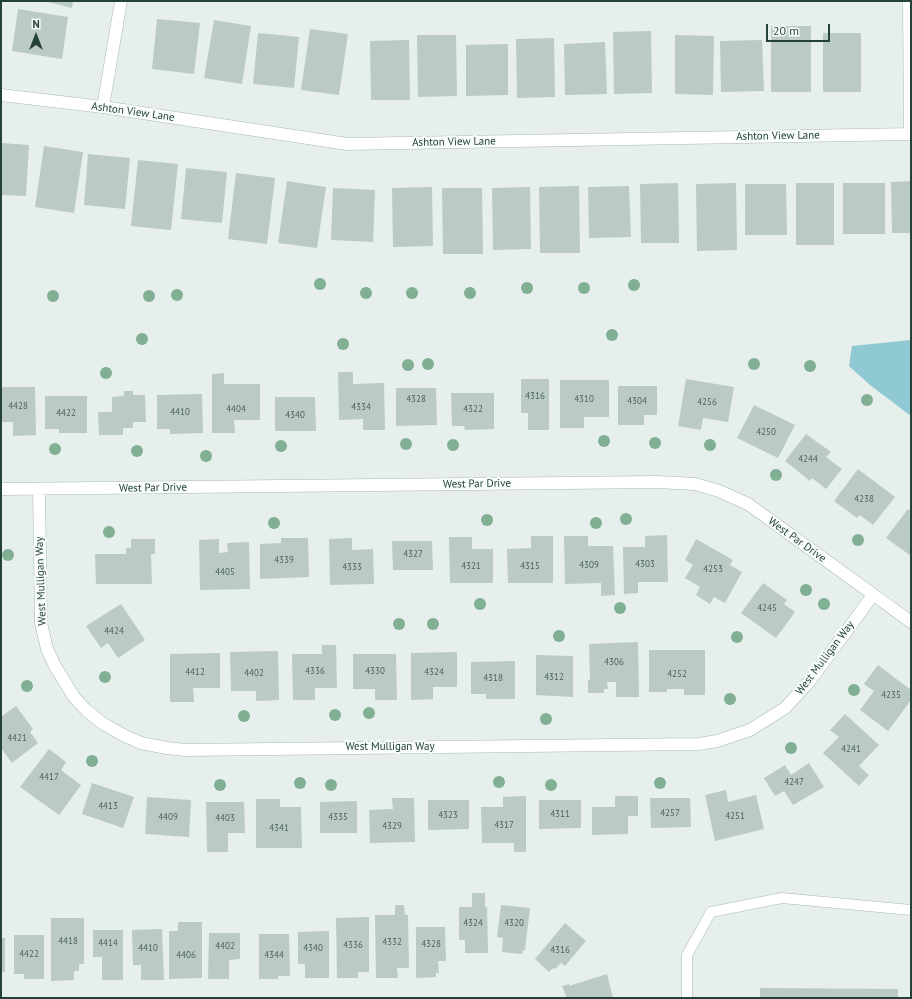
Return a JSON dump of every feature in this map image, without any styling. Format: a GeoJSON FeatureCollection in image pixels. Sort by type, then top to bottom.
{"type":"FeatureCollection","features":[{"type":"Feature","properties":{"kind":"street"},"geometry":{"type":"LineString","coordinates":[[103,107],[121,1]]}},
{"type":"Feature","properties":{"kind":"street"},"geometry":{"type":"LineString","coordinates":[[909,1],[911,134]]}},
{"type":"Feature","properties":{"kind":"street","name":"Ashton View Lane"},"geometry":{"type":"LineString","coordinates":[[1,95],[103,107],[347,144],[911,134]]}},
{"type":"Feature","properties":{"kind":"street","name":"West Par Drive"},"geometry":{"type":"LineString","coordinates":[[1,490],[657,482],[695,484],[719,491],[748,504],[911,622]]}},
{"type":"Feature","properties":{"kind":"street","name":"West Mulligan Way"},"geometry":{"type":"LineString","coordinates":[[39,490],[41,623],[47,649],[57,670],[74,697],[86,710],[102,723],[141,743],[167,748],[186,750],[700,744],[717,741],[750,730],[785,708],[809,682],[873,595]]}},
{"type":"Feature","properties":{"kind":"lane"},"geometry":{"type":"LineString","coordinates":[[687,998],[687,955],[711,912],[782,898],[911,910]]}},
{"type":"Feature","properties":{"kind":"water"},"geometry":{"type":"Polygon","coordinates":[[[911,340],[911,416],[870,385],[849,366],[852,346],[911,340]]]}},
{"type":"Feature","properties":{"kind":"building"},"geometry":{"type":"Polygon","coordinates":[[[44,1],[73,1],[72,8],[44,1]]]}},
{"type":"Feature","properties":{"kind":"building"},"geometry":{"type":"Polygon","coordinates":[[[18,9],[68,17],[62,59],[12,51],[18,9]]]}},
{"type":"Feature","properties":{"kind":"building"},"geometry":{"type":"Polygon","coordinates":[[[157,19],[200,23],[194,74],[152,69],[157,19]]]}},
{"type":"Feature","properties":{"kind":"building"},"geometry":{"type":"Polygon","coordinates":[[[214,20],[251,26],[242,84],[204,78],[214,20]]]}},
{"type":"Feature","properties":{"kind":"building"},"geometry":{"type":"Polygon","coordinates":[[[771,26],[811,26],[811,92],[771,92],[771,26]]]}},
{"type":"Feature","properties":{"kind":"building"},"geometry":{"type":"Polygon","coordinates":[[[310,29],[348,34],[339,95],[301,90],[310,29]]]}},
{"type":"Feature","properties":{"kind":"building"},"geometry":{"type":"Polygon","coordinates":[[[651,31],[652,93],[614,94],[613,32],[651,31]]]}},
{"type":"Feature","properties":{"kind":"building"},"geometry":{"type":"Polygon","coordinates":[[[258,33],[299,37],[294,88],[253,84],[258,33]]]}},
{"type":"Feature","properties":{"kind":"building"},"geometry":{"type":"Polygon","coordinates":[[[823,33],[861,33],[861,92],[823,92],[823,33]]]}},
{"type":"Feature","properties":{"kind":"building"},"geometry":{"type":"Polygon","coordinates":[[[417,35],[456,35],[457,96],[418,97],[417,35]]]}},
{"type":"Feature","properties":{"kind":"building"},"geometry":{"type":"Polygon","coordinates":[[[675,35],[714,36],[713,95],[675,94],[675,35]]]}},
{"type":"Feature","properties":{"kind":"building"},"geometry":{"type":"Polygon","coordinates":[[[554,38],[555,97],[517,98],[516,39],[554,38]]]}},
{"type":"Feature","properties":{"kind":"building"},"geometry":{"type":"Polygon","coordinates":[[[409,40],[410,100],[371,100],[370,41],[409,40]]]}},
{"type":"Feature","properties":{"kind":"building"},"geometry":{"type":"Polygon","coordinates":[[[762,40],[764,91],[721,92],[720,41],[762,40]]]}},
{"type":"Feature","properties":{"kind":"building"},"geometry":{"type":"Polygon","coordinates":[[[605,42],[607,94],[565,95],[564,44],[605,42]]]}},
{"type":"Feature","properties":{"kind":"building"},"geometry":{"type":"Polygon","coordinates":[[[508,44],[508,95],[466,96],[466,45],[508,44]]]}},
{"type":"Feature","properties":{"kind":"building"},"geometry":{"type":"Polygon","coordinates":[[[1,143],[29,145],[26,196],[1,195],[1,143]]]}},
{"type":"Feature","properties":{"kind":"building"},"geometry":{"type":"Polygon","coordinates":[[[44,146],[83,152],[74,213],[35,207],[44,146]]]}},
{"type":"Feature","properties":{"kind":"building"},"geometry":{"type":"Polygon","coordinates":[[[88,154],[130,158],[125,209],[84,205],[88,154]]]}},
{"type":"Feature","properties":{"kind":"building"},"geometry":{"type":"Polygon","coordinates":[[[138,160],[178,164],[171,230],[131,226],[138,160]]]}},
{"type":"Feature","properties":{"kind":"building"},"geometry":{"type":"Polygon","coordinates":[[[186,168],[227,172],[222,223],[181,219],[186,168]]]}},
{"type":"Feature","properties":{"kind":"building"},"geometry":{"type":"Polygon","coordinates":[[[236,173],[275,178],[267,244],[228,239],[236,173]]]}},
{"type":"Feature","properties":{"kind":"building"},"geometry":{"type":"Polygon","coordinates":[[[287,181],[326,187],[317,248],[278,243],[287,181]]]}},
{"type":"Feature","properties":{"kind":"building"},"geometry":{"type":"Polygon","coordinates":[[[911,181],[911,233],[892,233],[891,182],[911,181]]]}},
{"type":"Feature","properties":{"kind":"building"},"geometry":{"type":"Polygon","coordinates":[[[678,183],[679,243],[641,243],[640,184],[678,183]]]}},
{"type":"Feature","properties":{"kind":"building"},"geometry":{"type":"Polygon","coordinates":[[[736,183],[737,250],[697,251],[696,184],[736,183]]]}},
{"type":"Feature","properties":{"kind":"building"},"geometry":{"type":"Polygon","coordinates":[[[796,183],[834,183],[834,245],[796,245],[796,183]]]}},
{"type":"Feature","properties":{"kind":"building"},"geometry":{"type":"Polygon","coordinates":[[[843,183],[885,183],[885,234],[843,234],[843,183]]]}},
{"type":"Feature","properties":{"kind":"building"},"geometry":{"type":"Polygon","coordinates":[[[745,184],[786,184],[787,235],[745,235],[745,184]]]}},
{"type":"Feature","properties":{"kind":"building"},"geometry":{"type":"Polygon","coordinates":[[[579,186],[580,253],[540,253],[539,187],[579,186]]]}},
{"type":"Feature","properties":{"kind":"building"},"geometry":{"type":"Polygon","coordinates":[[[629,186],[631,237],[589,238],[588,187],[629,186]]]}},
{"type":"Feature","properties":{"kind":"building"},"geometry":{"type":"Polygon","coordinates":[[[432,187],[433,246],[393,247],[392,188],[432,187]]]}},
{"type":"Feature","properties":{"kind":"building"},"geometry":{"type":"Polygon","coordinates":[[[530,187],[531,249],[493,250],[492,188],[530,187]]]}},
{"type":"Feature","properties":{"kind":"building"},"geometry":{"type":"Polygon","coordinates":[[[333,188],[375,190],[373,242],[331,240],[333,188]]]}},
{"type":"Feature","properties":{"kind":"building"},"geometry":{"type":"Polygon","coordinates":[[[442,188],[482,188],[483,254],[443,254],[442,188]]]}},
{"type":"Feature","properties":{"kind":"building"},"geometry":{"type":"Polygon","coordinates":[[[338,372],[353,372],[353,384],[384,383],[385,430],[363,430],[363,419],[339,420],[338,372]]]}},
{"type":"Feature","properties":{"kind":"building"},"geometry":{"type":"Polygon","coordinates":[[[224,373],[224,384],[260,384],[260,420],[234,420],[235,433],[212,433],[212,374],[224,373]]]}},
{"type":"Feature","properties":{"kind":"building"},"geometry":{"type":"Polygon","coordinates":[[[521,379],[549,379],[549,430],[528,430],[528,413],[521,413],[521,379]]]}},
{"type":"Feature","properties":{"kind":"building"},"geometry":{"type":"Polygon","coordinates":[[[686,379],[734,387],[728,422],[703,418],[701,430],[678,426],[686,379]]]}},
{"type":"Feature","properties":{"kind":"building"},"geometry":{"type":"Polygon","coordinates":[[[560,380],[609,380],[609,417],[584,417],[584,428],[560,428],[560,380]]]}},
{"type":"Feature","properties":{"kind":"building"},"geometry":{"type":"Polygon","coordinates":[[[618,386],[657,386],[657,415],[644,415],[644,425],[618,425],[618,386]]]}},
{"type":"Feature","properties":{"kind":"building"},"geometry":{"type":"Polygon","coordinates":[[[1,387],[35,387],[36,435],[13,436],[13,422],[1,422],[1,387]]]}},
{"type":"Feature","properties":{"kind":"building"},"geometry":{"type":"Polygon","coordinates":[[[396,388],[436,388],[437,425],[396,426],[396,388]]]}},
{"type":"Feature","properties":{"kind":"building"},"geometry":{"type":"Polygon","coordinates":[[[124,391],[133,391],[133,395],[145,395],[146,422],[133,422],[133,428],[123,428],[123,435],[99,435],[98,412],[112,412],[112,397],[124,396],[124,391]]]}},
{"type":"Feature","properties":{"kind":"building"},"geometry":{"type":"Polygon","coordinates":[[[451,393],[494,393],[494,429],[465,430],[464,426],[452,426],[451,393]]]}},
{"type":"Feature","properties":{"kind":"building"},"geometry":{"type":"Polygon","coordinates":[[[202,394],[203,433],[170,434],[170,429],[157,429],[157,395],[202,394]]]}},
{"type":"Feature","properties":{"kind":"building"},"geometry":{"type":"Polygon","coordinates":[[[45,396],[87,396],[87,433],[59,433],[59,429],[45,429],[45,396]]]}},
{"type":"Feature","properties":{"kind":"building"},"geometry":{"type":"Polygon","coordinates":[[[275,397],[315,397],[316,431],[275,431],[275,397]]]}},
{"type":"Feature","properties":{"kind":"building"},"geometry":{"type":"Polygon","coordinates":[[[754,405],[795,425],[778,458],[737,438],[754,405]]]}},
{"type":"Feature","properties":{"kind":"building"},"geometry":{"type":"Polygon","coordinates":[[[806,434],[831,452],[826,457],[842,469],[826,489],[812,478],[810,481],[785,461],[806,434]]]}},
{"type":"Feature","properties":{"kind":"building"},"geometry":{"type":"Polygon","coordinates":[[[858,469],[895,497],[873,525],[860,515],[857,518],[834,501],[858,469]]]}},
{"type":"Feature","properties":{"kind":"building"},"geometry":{"type":"Polygon","coordinates":[[[908,509],[911,511],[911,556],[886,538],[908,509]]]}},
{"type":"Feature","properties":{"kind":"building"},"geometry":{"type":"Polygon","coordinates":[[[667,535],[668,582],[638,582],[638,593],[624,594],[623,547],[645,547],[645,536],[667,535]]]}},
{"type":"Feature","properties":{"kind":"building"},"geometry":{"type":"Polygon","coordinates":[[[531,536],[553,536],[553,583],[508,583],[507,549],[531,548],[531,536]]]}},
{"type":"Feature","properties":{"kind":"building"},"geometry":{"type":"Polygon","coordinates":[[[564,536],[588,536],[588,546],[613,546],[615,595],[601,596],[601,583],[565,584],[564,536]]]}},
{"type":"Feature","properties":{"kind":"building"},"geometry":{"type":"Polygon","coordinates":[[[449,537],[472,537],[472,549],[493,549],[493,583],[450,583],[449,537]]]}},
{"type":"Feature","properties":{"kind":"building"},"geometry":{"type":"Polygon","coordinates":[[[281,538],[308,538],[309,577],[260,579],[260,544],[281,543],[281,538]]]}},
{"type":"Feature","properties":{"kind":"building"},"geometry":{"type":"Polygon","coordinates":[[[352,538],[352,550],[373,549],[374,584],[330,585],[329,539],[352,538]]]}},
{"type":"Feature","properties":{"kind":"building"},"geometry":{"type":"Polygon","coordinates":[[[131,539],[155,539],[155,554],[151,554],[152,584],[96,584],[95,554],[126,554],[126,548],[131,548],[131,539]]]}},
{"type":"Feature","properties":{"kind":"building"},"geometry":{"type":"Polygon","coordinates":[[[219,539],[219,553],[228,552],[227,543],[249,542],[250,589],[200,590],[199,540],[219,539]]]}},
{"type":"Feature","properties":{"kind":"building"},"geometry":{"type":"Polygon","coordinates":[[[696,539],[733,560],[730,565],[742,572],[725,603],[714,597],[710,604],[696,595],[700,587],[685,578],[693,565],[685,560],[696,539]]]}},
{"type":"Feature","properties":{"kind":"building"},"geometry":{"type":"Polygon","coordinates":[[[392,541],[432,541],[433,570],[393,570],[392,541]]]}},
{"type":"Feature","properties":{"kind":"building"},"geometry":{"type":"Polygon","coordinates":[[[763,583],[787,600],[784,604],[795,612],[776,638],[741,613],[763,583]]]}},
{"type":"Feature","properties":{"kind":"building"},"geometry":{"type":"Polygon","coordinates":[[[121,604],[145,640],[118,658],[108,643],[101,648],[86,626],[121,604]]]}},
{"type":"Feature","properties":{"kind":"building"},"geometry":{"type":"Polygon","coordinates":[[[638,642],[639,697],[616,697],[616,682],[607,682],[608,689],[604,689],[604,693],[588,693],[588,680],[590,680],[589,644],[638,642]]]}},
{"type":"Feature","properties":{"kind":"building"},"geometry":{"type":"Polygon","coordinates":[[[322,645],[336,645],[337,688],[315,688],[315,700],[293,700],[292,654],[322,654],[322,645]]]}},
{"type":"Feature","properties":{"kind":"building"},"geometry":{"type":"Polygon","coordinates":[[[649,650],[705,650],[705,695],[684,695],[684,689],[667,689],[667,692],[649,692],[649,650]]]}},
{"type":"Feature","properties":{"kind":"building"},"geometry":{"type":"Polygon","coordinates":[[[278,651],[279,700],[256,701],[256,691],[231,691],[230,652],[278,651]]]}},
{"type":"Feature","properties":{"kind":"building"},"geometry":{"type":"Polygon","coordinates":[[[457,652],[457,687],[433,687],[433,699],[411,700],[411,653],[457,652]]]}},
{"type":"Feature","properties":{"kind":"building"},"geometry":{"type":"Polygon","coordinates":[[[220,653],[220,688],[193,688],[194,702],[170,702],[170,654],[220,653]]]}},
{"type":"Feature","properties":{"kind":"building"},"geometry":{"type":"Polygon","coordinates":[[[353,654],[396,654],[397,700],[375,700],[375,689],[353,689],[353,654]]]}},
{"type":"Feature","properties":{"kind":"building"},"geometry":{"type":"Polygon","coordinates":[[[536,655],[573,656],[573,697],[536,695],[536,655]]]}},
{"type":"Feature","properties":{"kind":"building"},"geometry":{"type":"Polygon","coordinates":[[[515,661],[515,699],[486,699],[486,694],[471,694],[471,662],[515,661]]]}},
{"type":"Feature","properties":{"kind":"building"},"geometry":{"type":"Polygon","coordinates":[[[878,665],[911,690],[911,700],[888,731],[860,710],[874,691],[864,684],[878,665]]]}},
{"type":"Feature","properties":{"kind":"building"},"geometry":{"type":"Polygon","coordinates":[[[16,706],[33,729],[30,732],[38,743],[12,763],[1,748],[1,717],[16,706]]]}},
{"type":"Feature","properties":{"kind":"building"},"geometry":{"type":"Polygon","coordinates":[[[845,714],[879,745],[859,766],[869,775],[859,786],[823,753],[839,737],[830,730],[845,714]]]}},
{"type":"Feature","properties":{"kind":"building"},"geometry":{"type":"Polygon","coordinates":[[[49,749],[66,762],[61,770],[81,785],[59,815],[20,787],[49,749]]]}},
{"type":"Feature","properties":{"kind":"building"},"geometry":{"type":"Polygon","coordinates":[[[809,763],[824,787],[793,805],[784,791],[775,796],[764,778],[785,765],[791,775],[809,763]]]}},
{"type":"Feature","properties":{"kind":"building"},"geometry":{"type":"Polygon","coordinates":[[[92,783],[134,797],[123,828],[82,814],[92,783]]]}},
{"type":"Feature","properties":{"kind":"building"},"geometry":{"type":"Polygon","coordinates":[[[726,790],[728,802],[756,795],[764,829],[715,841],[705,795],[726,790]]]}},
{"type":"Feature","properties":{"kind":"building"},"geometry":{"type":"Polygon","coordinates":[[[526,796],[526,852],[514,852],[514,843],[482,843],[481,807],[503,807],[503,797],[526,796]]]}},
{"type":"Feature","properties":{"kind":"building"},"geometry":{"type":"Polygon","coordinates":[[[615,796],[638,796],[638,816],[628,816],[628,834],[592,835],[592,807],[615,807],[615,796]]]}},
{"type":"Feature","properties":{"kind":"building"},"geometry":{"type":"Polygon","coordinates":[[[147,797],[191,800],[189,837],[145,834],[147,797]]]}},
{"type":"Feature","properties":{"kind":"building"},"geometry":{"type":"Polygon","coordinates":[[[392,798],[414,798],[415,842],[370,843],[369,810],[393,809],[392,798]]]}},
{"type":"Feature","properties":{"kind":"building"},"geometry":{"type":"Polygon","coordinates":[[[650,798],[690,798],[691,827],[651,828],[650,798]]]}},
{"type":"Feature","properties":{"kind":"building"},"geometry":{"type":"Polygon","coordinates":[[[256,799],[280,799],[280,807],[301,807],[302,848],[256,848],[256,799]]]}},
{"type":"Feature","properties":{"kind":"building"},"geometry":{"type":"Polygon","coordinates":[[[428,800],[469,800],[469,829],[428,830],[428,800]]]}},
{"type":"Feature","properties":{"kind":"building"},"geometry":{"type":"Polygon","coordinates":[[[539,800],[581,800],[581,828],[539,829],[539,800]]]}},
{"type":"Feature","properties":{"kind":"building"},"geometry":{"type":"Polygon","coordinates":[[[357,801],[357,833],[320,833],[320,802],[357,801]]]}},
{"type":"Feature","properties":{"kind":"building"},"geometry":{"type":"Polygon","coordinates":[[[206,802],[244,802],[245,833],[228,833],[228,852],[207,852],[206,802]]]}},
{"type":"Feature","properties":{"kind":"building"},"geometry":{"type":"Polygon","coordinates":[[[472,893],[485,893],[485,907],[487,907],[488,953],[465,953],[465,940],[459,940],[459,907],[472,907],[472,893]]]}},
{"type":"Feature","properties":{"kind":"building"},"geometry":{"type":"Polygon","coordinates":[[[395,905],[404,905],[405,915],[408,915],[409,968],[397,968],[398,978],[376,978],[375,915],[395,915],[395,905]]]}},
{"type":"Feature","properties":{"kind":"building"},"geometry":{"type":"Polygon","coordinates":[[[501,905],[530,908],[525,950],[523,950],[522,954],[502,952],[503,938],[497,937],[501,905]]]}},
{"type":"Feature","properties":{"kind":"building"},"geometry":{"type":"Polygon","coordinates":[[[369,917],[369,972],[358,972],[358,978],[337,978],[336,918],[369,917]]]}},
{"type":"Feature","properties":{"kind":"building"},"geometry":{"type":"Polygon","coordinates":[[[51,918],[84,918],[84,964],[79,964],[79,971],[74,971],[74,980],[51,981],[51,918]]]}},
{"type":"Feature","properties":{"kind":"building"},"geometry":{"type":"Polygon","coordinates":[[[178,922],[202,922],[202,978],[169,979],[169,931],[178,931],[178,922]]]}},
{"type":"Feature","properties":{"kind":"building"},"geometry":{"type":"Polygon","coordinates":[[[565,923],[586,941],[565,966],[561,963],[549,972],[535,959],[565,923]]]}},
{"type":"Feature","properties":{"kind":"building"},"geometry":{"type":"Polygon","coordinates":[[[416,927],[445,927],[446,961],[438,961],[439,973],[436,973],[436,977],[416,978],[416,927]]]}},
{"type":"Feature","properties":{"kind":"building"},"geometry":{"type":"Polygon","coordinates":[[[162,929],[164,980],[141,980],[141,965],[133,965],[132,930],[162,929]]]}},
{"type":"Feature","properties":{"kind":"building"},"geometry":{"type":"Polygon","coordinates":[[[93,930],[123,930],[123,980],[102,980],[102,957],[93,957],[93,930]]]}},
{"type":"Feature","properties":{"kind":"building"},"geometry":{"type":"Polygon","coordinates":[[[329,931],[329,978],[305,978],[305,964],[298,964],[298,932],[329,931]]]}},
{"type":"Feature","properties":{"kind":"building"},"geometry":{"type":"Polygon","coordinates":[[[209,933],[240,933],[240,959],[229,960],[229,979],[208,979],[209,933]]]}},
{"type":"Feature","properties":{"kind":"building"},"geometry":{"type":"Polygon","coordinates":[[[259,934],[289,934],[290,976],[278,976],[278,979],[259,979],[259,934]]]}},
{"type":"Feature","properties":{"kind":"building"},"geometry":{"type":"Polygon","coordinates":[[[14,935],[44,935],[44,979],[24,979],[24,974],[14,974],[14,935]]]}},
{"type":"Feature","properties":{"kind":"building"},"geometry":{"type":"Polygon","coordinates":[[[1,938],[5,938],[5,972],[1,972],[1,938]]]}},
{"type":"Feature","properties":{"kind":"building"},"geometry":{"type":"Polygon","coordinates":[[[607,974],[613,998],[567,998],[562,986],[569,984],[569,986],[607,974]]]}},
{"type":"Feature","properties":{"kind":"building"},"geometry":{"type":"Polygon","coordinates":[[[760,988],[898,989],[898,998],[760,998],[760,988]]]}}]}
